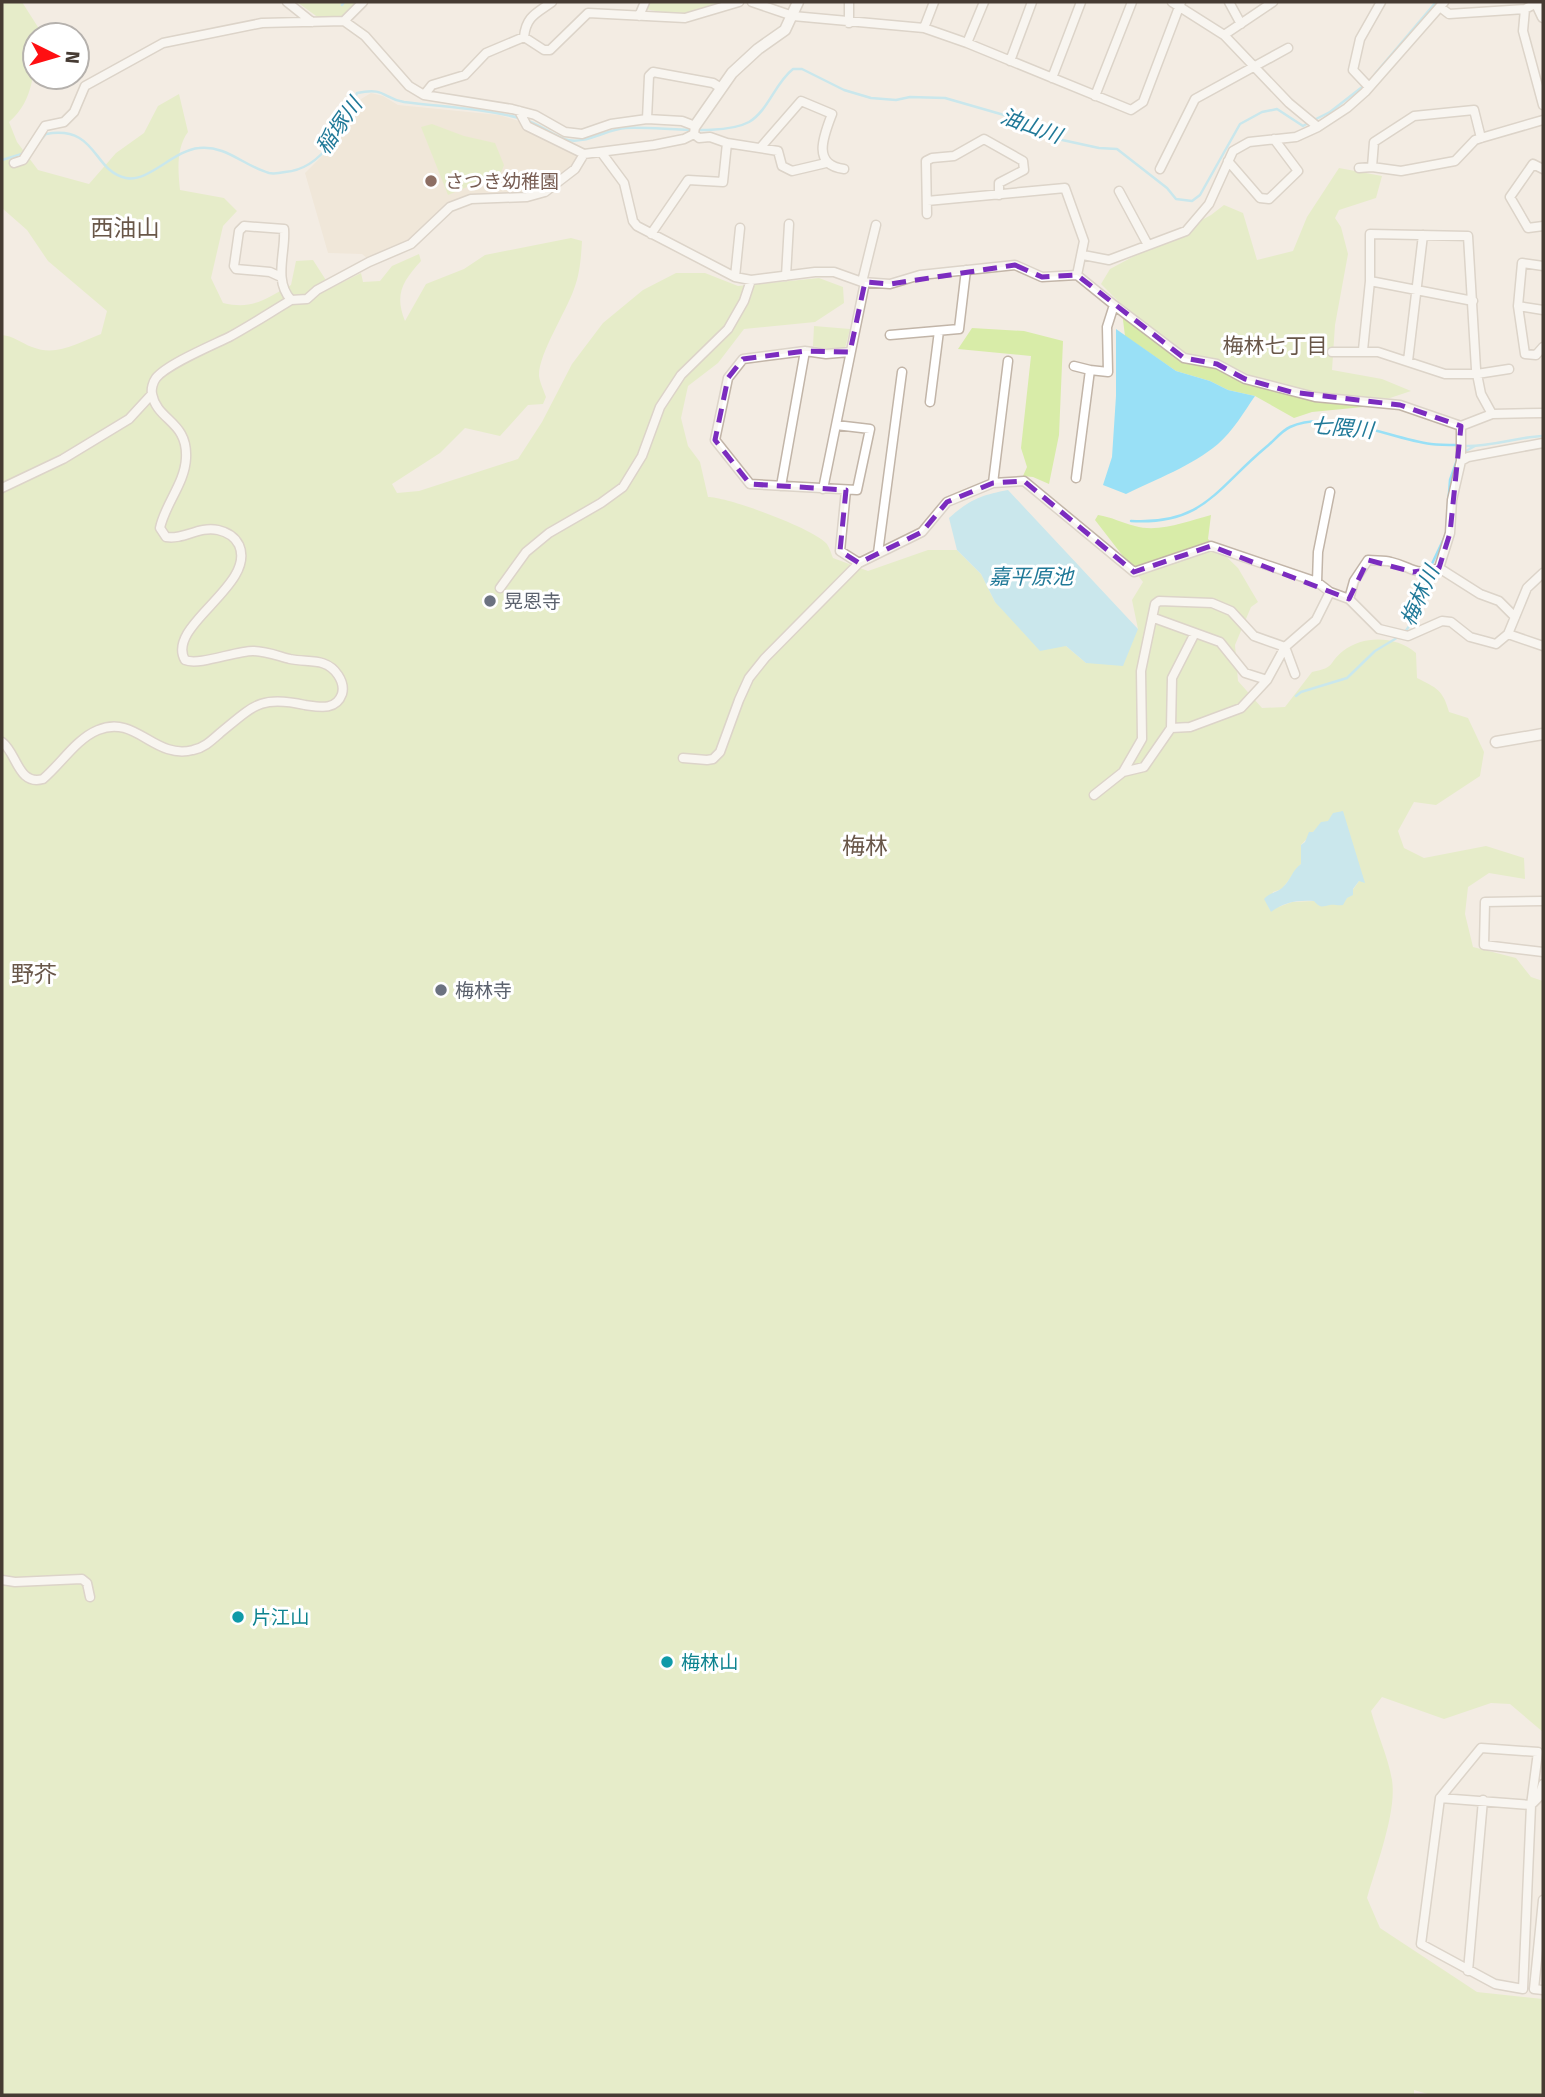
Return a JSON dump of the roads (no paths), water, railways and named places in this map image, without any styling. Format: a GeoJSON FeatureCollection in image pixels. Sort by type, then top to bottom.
{"type":"FeatureCollection","features":[{"type":"Feature","properties":{"kind":"street"},"geometry":{"type":"LineString","coordinates":[[287,2],[312,22]]}},
{"type":"Feature","properties":{"kind":"street"},"geometry":{"type":"LineString","coordinates":[[344,21],[363,2]]}},
{"type":"Feature","properties":{"kind":"street"},"geometry":{"type":"LineString","coordinates":[[524,37],[529,19],[552,2]]}},
{"type":"Feature","properties":{"kind":"street"},"geometry":{"type":"LineString","coordinates":[[639,16],[645,2]]}},
{"type":"Feature","properties":{"kind":"street"},"geometry":{"type":"LineString","coordinates":[[524,37],[544,50],[550,50],[588,13],[685,18],[739,2]]}},
{"type":"Feature","properties":{"kind":"street"},"geometry":{"type":"LineString","coordinates":[[752,2],[793,16],[924,28],[1131,110],[1143,102],[1177,4],[1224,35],[1289,103],[1318,127]]}},
{"type":"Feature","properties":{"kind":"street"},"geometry":{"type":"LineString","coordinates":[[519,111],[527,126],[584,155],[684,138],[694,130],[732,73],[758,49],[785,30],[798,2]]}},
{"type":"Feature","properties":{"kind":"street"},"geometry":{"type":"LineString","coordinates":[[849,2],[849,23]]}},
{"type":"Feature","properties":{"kind":"street"},"geometry":{"type":"LineString","coordinates":[[924,28],[934,2]]}},
{"type":"Feature","properties":{"kind":"street"},"geometry":{"type":"LineString","coordinates":[[967,43],[984,2]]}},
{"type":"Feature","properties":{"kind":"street"},"geometry":{"type":"LineString","coordinates":[[1010,61],[1032,2]]}},
{"type":"Feature","properties":{"kind":"street"},"geometry":{"type":"LineString","coordinates":[[1052,78],[1081,2]]}},
{"type":"Feature","properties":{"kind":"street"},"geometry":{"type":"LineString","coordinates":[[1095,96],[1132,2]]}},
{"type":"Feature","properties":{"kind":"street"},"geometry":{"type":"LineString","coordinates":[[1229,2],[1241,24]]}},
{"type":"Feature","properties":{"kind":"street"},"geometry":{"type":"LineString","coordinates":[[1224,35],[1273,2]]}},
{"type":"Feature","properties":{"kind":"street"},"geometry":{"type":"LineString","coordinates":[[1366,84],[1353,70],[1360,39],[1381,2]]}},
{"type":"Feature","properties":{"kind":"street"},"geometry":{"type":"LineString","coordinates":[[1083,255],[1109,260],[1186,231],[1209,204],[1233,150],[1249,142],[1296,137],[1318,127],[1347,108],[1366,84],[1442,4],[1449,14],[1525,9],[1536,3],[1543,17]]}},
{"type":"Feature","properties":{"kind":"street"},"geometry":{"type":"LineString","coordinates":[[1525,9],[1523,31],[1543,105]]}},
{"type":"Feature","properties":{"kind":"street"},"geometry":{"type":"LineString","coordinates":[[18,161],[45,126],[64,122],[74,112],[85,86],[163,43],[262,23],[344,21],[365,36],[409,86],[424,95],[519,111],[535,115],[565,132],[582,134],[611,124],[647,119],[682,121],[694,130],[699,138],[710,137],[727,143],[778,150],[782,166],[792,171],[826,163]]}},
{"type":"Feature","properties":{"kind":"street"},"geometry":{"type":"LineString","coordinates":[[424,95],[432,85],[465,75],[486,53],[524,37]]}},
{"type":"Feature","properties":{"kind":"street"},"geometry":{"type":"LineString","coordinates":[[1160,169],[1195,99],[1287,48]]}},
{"type":"Feature","properties":{"kind":"street"},"geometry":{"type":"LineString","coordinates":[[647,119],[649,76],[653,72],[713,83],[721,88]]}},
{"type":"Feature","properties":{"kind":"street"},"geometry":{"type":"LineString","coordinates":[[761,146],[801,102],[832,114],[821,142],[826,163],[832,168],[844,169]]}},
{"type":"Feature","properties":{"kind":"street"},"geometry":{"type":"LineString","coordinates":[[1372,167],[1374,142],[1414,116],[1474,110],[1481,138]]}},
{"type":"Feature","properties":{"kind":"street"},"geometry":{"type":"LineString","coordinates":[[1359,168],[1401,171],[1455,161],[1475,140],[1543,120]]}},
{"type":"Feature","properties":{"kind":"street"},"geometry":{"type":"LineString","coordinates":[[927,214],[926,161],[954,156],[984,139],[1020,158],[1024,166],[1024,170],[999,183],[999,195]]}},
{"type":"Feature","properties":{"kind":"street"},"geometry":{"type":"LineString","coordinates":[[1228,161],[1260,198],[1269,199],[1298,171],[1274,139]]}},
{"type":"Feature","properties":{"kind":"street"},"geometry":{"type":"LineString","coordinates":[[651,234],[688,180],[723,182],[727,143]]}},
{"type":"Feature","properties":{"kind":"street"},"geometry":{"type":"LineString","coordinates":[[601,152],[624,183],[633,221],[637,226],[735,277],[751,280],[834,272],[863,282],[890,284],[920,275],[1015,265],[1042,277],[1077,275],[1184,358],[1217,363],[1245,379],[1315,397],[1400,405],[1461,426],[1492,414],[1543,413]]}},
{"type":"Feature","properties":{"kind":"street"},"geometry":{"type":"LineString","coordinates":[[2,741],[8,746],[23,775],[36,781],[43,779],[87,736],[99,730],[121,727],[133,730],[166,750],[195,750],[209,743],[241,715],[261,703],[283,700],[322,708],[334,705],[344,688],[342,680],[334,670],[319,661],[293,660],[252,651],[195,662],[185,660],[182,656],[188,633],[229,586],[240,561],[241,551],[230,534],[220,530],[197,530],[172,538],[162,534],[162,519],[185,469],[186,446],[180,429],[158,407],[152,394],[156,377],[291,300],[307,299],[317,290],[369,262],[411,244],[450,207],[471,199],[527,197],[545,192],[575,169],[584,155]]}},
{"type":"Feature","properties":{"kind":"street"},"geometry":{"type":"LineString","coordinates":[[1543,169],[1533,164],[1510,197],[1528,228],[1543,226]]}},
{"type":"Feature","properties":{"kind":"street"},"geometry":{"type":"LineString","coordinates":[[927,201],[1065,188],[1084,241],[1077,275]]}},
{"type":"Feature","properties":{"kind":"street"},"geometry":{"type":"LineString","coordinates":[[1119,191],[1148,245]]}},
{"type":"Feature","properties":{"kind":"street"},"geometry":{"type":"LineString","coordinates":[[786,276],[789,224]]}},
{"type":"Feature","properties":{"kind":"street"},"geometry":{"type":"LineString","coordinates":[[823,489],[876,225]]}},
{"type":"Feature","properties":{"kind":"street"},"geometry":{"type":"LineString","coordinates":[[281,277],[270,272],[236,269],[234,266],[239,232],[244,226],[284,229],[281,277],[286,294],[291,300]]}},
{"type":"Feature","properties":{"kind":"street"},"geometry":{"type":"LineString","coordinates":[[735,277],[740,228]]}},
{"type":"Feature","properties":{"kind":"street"},"geometry":{"type":"LineString","coordinates":[[1363,351],[1370,281],[1370,234],[1468,236],[1478,374],[1481,394],[1492,414]]}},
{"type":"Feature","properties":{"kind":"street"},"geometry":{"type":"LineString","coordinates":[[1408,361],[1423,235]]}},
{"type":"Feature","properties":{"kind":"street"},"geometry":{"type":"LineString","coordinates":[[1543,266],[1522,263],[1518,306],[1525,354],[1536,355],[1543,347]]}},
{"type":"Feature","properties":{"kind":"street"},"geometry":{"type":"LineString","coordinates":[[891,335],[959,329],[966,270]]}},
{"type":"Feature","properties":{"kind":"street"},"geometry":{"type":"LineString","coordinates":[[500,588],[526,552],[549,533],[623,487],[642,456],[660,407],[681,375],[728,329],[744,301],[751,280]]}},
{"type":"Feature","properties":{"kind":"street"},"geometry":{"type":"LineString","coordinates":[[1370,281],[1473,301]]}},
{"type":"Feature","properties":{"kind":"street"},"geometry":{"type":"LineString","coordinates":[[1074,366],[1108,372],[1107,327],[1114,305]]}},
{"type":"Feature","properties":{"kind":"street"},"geometry":{"type":"LineString","coordinates":[[1518,306],[1543,310]]}},
{"type":"Feature","properties":{"kind":"street"},"geometry":{"type":"LineString","coordinates":[[930,402],[939,331]]}},
{"type":"Feature","properties":{"kind":"street"},"geometry":{"type":"LineString","coordinates":[[836,425],[870,429],[857,490],[750,484],[715,440],[728,377],[743,359],[805,351],[826,354],[850,352]]}},
{"type":"Feature","properties":{"kind":"street"},"geometry":{"type":"LineString","coordinates":[[781,486],[805,351]]}},
{"type":"Feature","properties":{"kind":"street"},"geometry":{"type":"LineString","coordinates":[[1332,352],[1378,352],[1445,374],[1478,374],[1510,369]]}},
{"type":"Feature","properties":{"kind":"street"},"geometry":{"type":"LineString","coordinates":[[993,482],[1008,361]]}},
{"type":"Feature","properties":{"kind":"street"},"geometry":{"type":"LineString","coordinates":[[1076,478],[1090,370]]}},
{"type":"Feature","properties":{"kind":"street"},"geometry":{"type":"LineString","coordinates":[[878,553],[902,372]]}},
{"type":"Feature","properties":{"kind":"street"},"geometry":{"type":"LineString","coordinates":[[2,488],[63,459],[129,419],[152,394]]}},
{"type":"Feature","properties":{"kind":"street"},"geometry":{"type":"LineString","coordinates":[[1437,569],[1450,533],[1452,500],[1461,461],[1461,426]]}},
{"type":"Feature","properties":{"kind":"street"},"geometry":{"type":"LineString","coordinates":[[1461,461],[1468,457],[1543,443]]}},
{"type":"Feature","properties":{"kind":"street"},"geometry":{"type":"LineString","coordinates":[[683,758],[707,760],[713,759],[720,752],[750,678],[765,658],[859,562],[922,532],[947,502],[993,482],[1024,481],[1134,572],[1211,546],[1317,583],[1330,592],[1349,599],[1379,629],[1408,636],[1442,621],[1451,622],[1470,637],[1496,644],[1508,634],[1527,588],[1543,573]]}},
{"type":"Feature","properties":{"kind":"street"},"geometry":{"type":"LineString","coordinates":[[846,490],[840,551],[859,562]]}},
{"type":"Feature","properties":{"kind":"street"},"geometry":{"type":"LineString","coordinates":[[1317,583],[1318,552],[1330,492]]}},
{"type":"Feature","properties":{"kind":"street"},"geometry":{"type":"LineString","coordinates":[[1349,599],[1354,580],[1368,560],[1392,562],[1413,572],[1425,573],[1437,569],[1480,594],[1499,601],[1515,617]]}},
{"type":"Feature","properties":{"kind":"street"},"geometry":{"type":"LineString","coordinates":[[1171,728],[1190,727],[1241,708],[1267,680],[1285,647],[1316,620],[1330,592]]}},
{"type":"Feature","properties":{"kind":"street"},"geometry":{"type":"LineString","coordinates":[[1094,795],[1123,772],[1142,739],[1141,671],[1155,604],[1159,601],[1212,603],[1231,611],[1254,636],[1285,647]]}},
{"type":"Feature","properties":{"kind":"street"},"geometry":{"type":"LineString","coordinates":[[1154,618],[1220,642],[1245,673],[1267,680]]}},
{"type":"Feature","properties":{"kind":"street"},"geometry":{"type":"LineString","coordinates":[[1123,772],[1144,767],[1171,728],[1172,678],[1195,633]]}},
{"type":"Feature","properties":{"kind":"street"},"geometry":{"type":"LineString","coordinates":[[1508,634],[1543,646]]}},
{"type":"Feature","properties":{"kind":"street"},"geometry":{"type":"LineString","coordinates":[[1285,647],[1295,674]]}},
{"type":"Feature","properties":{"kind":"street"},"geometry":{"type":"LineString","coordinates":[[1496,742],[1543,734]]}},
{"type":"Feature","properties":{"kind":"street"},"geometry":{"type":"LineString","coordinates":[[1543,901],[1485,902],[1484,945],[1543,952]]}},
{"type":"Feature","properties":{"kind":"street"},"geometry":{"type":"LineString","coordinates":[[2,1580],[15,1582],[82,1579],[87,1583],[90,1597]]}},
{"type":"Feature","properties":{"kind":"street"},"geometry":{"type":"LineString","coordinates":[[1481,1748],[1538,1752],[1531,1805],[1522,1989],[1495,1984],[1421,1944],[1440,1798],[1481,1748]]}},
{"type":"Feature","properties":{"kind":"street"},"geometry":{"type":"LineString","coordinates":[[1531,1805],[1539,1797],[1543,1784]]}},
{"type":"Feature","properties":{"kind":"street"},"geometry":{"type":"LineString","coordinates":[[1440,1798],[1531,1805]]}},
{"type":"Feature","properties":{"kind":"street"},"geometry":{"type":"LineString","coordinates":[[1468,1971],[1483,1800]]}},
{"type":"Feature","properties":{"kind":"street"},"geometry":{"type":"LineString","coordinates":[[1543,1900],[1534,1989],[1543,1990]]}},
{"type":"Feature","properties":{"kind":"water"},"geometry":{"type":"Polygon","coordinates":[[[1116,329],[1176,371],[1210,381],[1228,390],[1255,396],[1229,433],[1208,452],[1126,494],[1103,485],[1112,457],[1116,329]]]}},
{"type":"Feature","properties":{"kind":"water","name":"嘉平原池"},"geometry":{"type":"Polygon","coordinates":[[[1008,490],[1138,629],[1123,666],[1086,663],[1066,646],[1040,651],[995,602],[981,574],[957,550],[949,518],[976,499],[1008,490]]]}},
{"type":"Feature","properties":{"kind":"water"},"geometry":{"type":"Polygon","coordinates":[[[1343,811],[1365,883],[1359,881],[1353,889],[1353,895],[1347,898],[1343,905],[1321,906],[1314,901],[1296,901],[1271,912],[1264,899],[1283,887],[1301,864],[1301,845],[1309,832],[1313,832],[1321,822],[1328,821],[1333,813],[1343,811]]]}},
{"type":"Feature","properties":{"kind":"waterway","name":"油山川"},"geometry":{"type":"LineString","coordinates":[[1375,74],[1436,2]]}},
{"type":"Feature","properties":{"kind":"waterway","name":"油山川"},"geometry":{"type":"LineString","coordinates":[[525,120],[572,141],[626,128],[723,129],[749,122],[756,117],[787,75],[793,69],[802,69],[844,90],[871,98],[945,98],[1011,117],[1053,138],[1117,149],[1167,188],[1176,199],[1192,201],[1200,195],[1240,124],[1262,112],[1277,109],[1303,126],[1308,123]]}},
{"type":"Feature","properties":{"kind":"waterway","name":"油山川"},"geometry":{"type":"LineString","coordinates":[[1314,120],[1330,112],[1366,84]]}},
{"type":"Feature","properties":{"kind":"waterway","name":"稲塚川"},"geometry":{"type":"LineString","coordinates":[[38,143],[46,134],[63,133],[76,136],[93,150],[106,167],[126,178],[143,176],[180,154],[199,148],[218,150],[260,170],[275,173],[299,169],[321,154],[339,131],[357,93],[373,91],[404,102],[519,118]]}},
{"type":"Feature","properties":{"kind":"waterway","name":"稲塚川"},"geometry":{"type":"LineString","coordinates":[[2,160],[25,153]]}},
{"type":"Feature","properties":{"kind":"waterway","name":"七隈川"},"geometry":{"type":"LineString","coordinates":[[1131,521],[1155,521],[1192,510],[1220,490],[1283,431],[1306,422],[1342,423],[1415,441],[1458,445]]}},
{"type":"Feature","properties":{"kind":"waterway","name":"七隈川"},"geometry":{"type":"LineString","coordinates":[[1465,446],[1543,436]]}},
{"type":"Feature","properties":{"kind":"waterway","name":"七隈川"},"geometry":{"type":"LineString","coordinates":[[1462,453],[1475,446]]}},
{"type":"Feature","properties":{"kind":"waterway","name":"梅林川"},"geometry":{"type":"LineString","coordinates":[[1430,568],[1446,534],[1450,480],[1458,457]]}},
{"type":"Feature","properties":{"kind":"waterway","name":"梅林川"},"geometry":{"type":"LineString","coordinates":[[1405,632],[1417,615],[1428,575]]}},
{"type":"Feature","properties":{"kind":"waterway","name":"梅林川"},"geometry":{"type":"LineString","coordinates":[[1296,696],[1301,692],[1347,678],[1375,651],[1400,636]]}},
{"type":"Feature","properties":{"kind":"place","name":"さつき幼稚園"},"geometry":{"type":"Point","coordinates":[431,181]}},
{"type":"Feature","properties":{"kind":"place","name":"晃恩寺"},"geometry":{"type":"Point","coordinates":[490,601]}},
{"type":"Feature","properties":{"kind":"place","name":"梅林寺"},"geometry":{"type":"Point","coordinates":[441,990]}},
{"type":"Feature","properties":{"kind":"place","name":"片江山"},"geometry":{"type":"Point","coordinates":[238,1617]}},
{"type":"Feature","properties":{"kind":"place","name":"梅林山"},"geometry":{"type":"Point","coordinates":[667,1662]}},
{"type":"Feature","properties":{"kind":"district","name":"西油山"},"geometry":{"type":"Point","coordinates":[125,228]}},
{"type":"Feature","properties":{"kind":"district","name":"梅林七丁目"},"geometry":{"type":"Point","coordinates":[1275,346]}},
{"type":"Feature","properties":{"kind":"district","name":"梅林"},"geometry":{"type":"Point","coordinates":[865,846]}},
{"type":"Feature","properties":{"kind":"district","name":"野芥"},"geometry":{"type":"Point","coordinates":[34,974]}}]}
